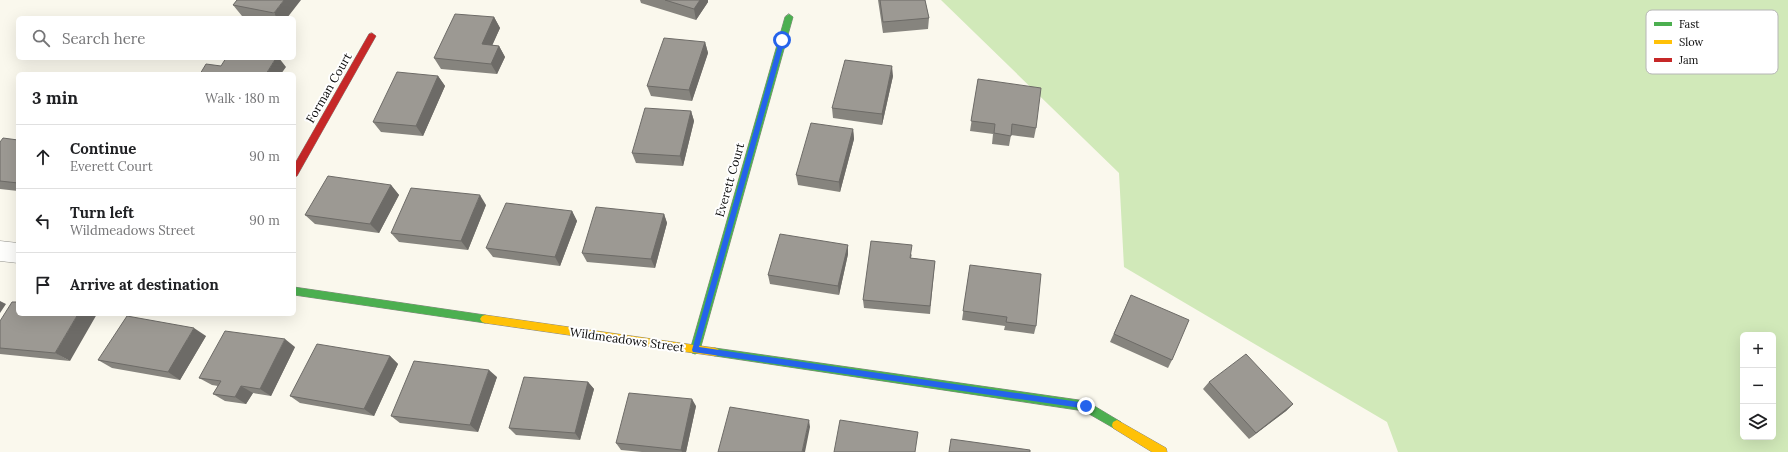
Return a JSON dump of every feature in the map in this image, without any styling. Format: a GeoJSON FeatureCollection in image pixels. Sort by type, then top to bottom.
{"type":"FeatureCollection","features":[{"type":"Feature","properties":{"kind":"street","name":"Everett Court"},"geometry":{"type":"LineString","coordinates":[[695,350],[789,17]]}},
{"type":"Feature","properties":{"kind":"street","name":"Forman Court"},"geometry":{"type":"LineString","coordinates":[[296,169],[372,36]]}},
{"type":"Feature","properties":{"kind":"street"},"geometry":{"type":"LineString","coordinates":[[0,251],[16,253]]}},
{"type":"Feature","properties":{"kind":"street","name":"Wildmeadows Street"},"geometry":{"type":"LineString","coordinates":[[296,291],[1086,406],[1162,452]]}},
{"type":"Feature","properties":{"kind":"green space"},"geometry":{"type":"Polygon","coordinates":[[[941,0],[1788,0],[1788,452],[1398,452],[1387,422],[1124,267],[1119,173],[941,0]]]}},
{"type":"Feature","properties":{"kind":"building"},"geometry":{"type":"Polygon","coordinates":[[[237,0],[284,0],[274,13],[233,5],[237,0]]]}},
{"type":"Feature","properties":{"kind":"building"},"geometry":{"type":"Polygon","coordinates":[[[665,0],[700,0],[694,9],[665,0]]]}},
{"type":"Feature","properties":{"kind":"building"},"geometry":{"type":"Polygon","coordinates":[[[880,0],[925,0],[929,18],[883,22],[880,0]]]}},
{"type":"Feature","properties":{"kind":"building"},"geometry":{"type":"Polygon","coordinates":[[[455,14],[494,17],[482,44],[499,46],[491,64],[434,58],[455,14]]]}},
{"type":"Feature","properties":{"kind":"building"},"geometry":{"type":"Polygon","coordinates":[[[664,38],[705,42],[689,90],[647,86],[664,38]]]}},
{"type":"Feature","properties":{"kind":"building"},"geometry":{"type":"Polygon","coordinates":[[[225,60],[275,60],[267,72],[201,72],[206,64],[221,66],[225,60]]]}},
{"type":"Feature","properties":{"kind":"building"},"geometry":{"type":"Polygon","coordinates":[[[845,60],[892,66],[882,114],[832,108],[845,60]]]}},
{"type":"Feature","properties":{"kind":"building"},"geometry":{"type":"Polygon","coordinates":[[[397,72],[438,76],[416,126],[373,122],[397,72]]]}},
{"type":"Feature","properties":{"kind":"building"},"geometry":{"type":"Polygon","coordinates":[[[978,79],[1041,88],[1036,128],[1012,124],[1011,136],[994,133],[995,124],[971,121],[978,79]]]}},
{"type":"Feature","properties":{"kind":"building"},"geometry":{"type":"Polygon","coordinates":[[[645,108],[691,111],[680,156],[632,153],[645,108]]]}},
{"type":"Feature","properties":{"kind":"building"},"geometry":{"type":"Polygon","coordinates":[[[811,123],[853,129],[839,182],[796,175],[811,123]]]}},
{"type":"Feature","properties":{"kind":"building"},"geometry":{"type":"Polygon","coordinates":[[[3,138],[16,140],[16,183],[0,181],[0,142],[3,138]]]}},
{"type":"Feature","properties":{"kind":"building"},"geometry":{"type":"Polygon","coordinates":[[[328,176],[391,185],[370,224],[305,215],[328,176]]]}},
{"type":"Feature","properties":{"kind":"building"},"geometry":{"type":"Polygon","coordinates":[[[411,188],[480,195],[461,241],[391,233],[411,188]]]}},
{"type":"Feature","properties":{"kind":"building"},"geometry":{"type":"Polygon","coordinates":[[[506,203],[572,211],[555,257],[486,248],[506,203]]]}},
{"type":"Feature","properties":{"kind":"building"},"geometry":{"type":"Polygon","coordinates":[[[596,207],[664,214],[651,259],[582,253],[596,207]]]}},
{"type":"Feature","properties":{"kind":"building"},"geometry":{"type":"Polygon","coordinates":[[[780,234],[848,245],[838,286],[768,275],[780,234]]]}},
{"type":"Feature","properties":{"kind":"building"},"geometry":{"type":"Polygon","coordinates":[[[871,241],[912,245],[910,258],[935,261],[930,306],[863,300],[871,241]]]}},
{"type":"Feature","properties":{"kind":"building"},"geometry":{"type":"Polygon","coordinates":[[[970,265],[1041,274],[1036,326],[1006,322],[1007,317],[963,311],[970,265]]]}},
{"type":"Feature","properties":{"kind":"building"},"geometry":{"type":"Polygon","coordinates":[[[1131,295],[1189,320],[1172,360],[1114,334],[1131,295]]]}},
{"type":"Feature","properties":{"kind":"building"},"geometry":{"type":"Polygon","coordinates":[[[12,302],[16,302],[16,316],[77,316],[55,353],[0,348],[0,321],[12,302]]]}},
{"type":"Feature","properties":{"kind":"building"},"geometry":{"type":"Polygon","coordinates":[[[127,316],[194,328],[168,372],[98,360],[127,316]]]}},
{"type":"Feature","properties":{"kind":"building"},"geometry":{"type":"Polygon","coordinates":[[[225,331],[285,339],[260,389],[241,386],[235,397],[213,394],[221,381],[199,378],[225,331]]]}},
{"type":"Feature","properties":{"kind":"building"},"geometry":{"type":"Polygon","coordinates":[[[317,344],[390,356],[364,409],[290,396],[317,344]]]}},
{"type":"Feature","properties":{"kind":"building"},"geometry":{"type":"Polygon","coordinates":[[[1246,354],[1293,404],[1256,433],[1209,382],[1246,354]]]}},
{"type":"Feature","properties":{"kind":"building"},"geometry":{"type":"Polygon","coordinates":[[[414,361],[489,370],[470,425],[391,416],[414,361]]]}},
{"type":"Feature","properties":{"kind":"building"},"geometry":{"type":"Polygon","coordinates":[[[524,377],[588,382],[575,433],[509,428],[524,377]]]}},
{"type":"Feature","properties":{"kind":"building"},"geometry":{"type":"Polygon","coordinates":[[[629,393],[692,399],[681,450],[616,443],[629,393]]]}},
{"type":"Feature","properties":{"kind":"building"},"geometry":{"type":"Polygon","coordinates":[[[730,407],[809,420],[802,452],[718,452],[730,407]]]}},
{"type":"Feature","properties":{"kind":"building"},"geometry":{"type":"Polygon","coordinates":[[[840,420],[918,432],[915,452],[834,452],[840,420]]]}},
{"type":"Feature","properties":{"kind":"building"},"geometry":{"type":"Polygon","coordinates":[[[951,439],[1030,450],[1030,452],[949,452],[951,439]]]}},
{"type":"Feature","properties":{"kind":"traffic: fast"},"geometry":{"type":"LineString","coordinates":[[695,350],[789,17]]}},
{"type":"Feature","properties":{"kind":"traffic: fast"},"geometry":{"type":"LineString","coordinates":[[296,291],[485,319]]}},
{"type":"Feature","properties":{"kind":"traffic: fast"},"geometry":{"type":"LineString","coordinates":[[715,352],[1086,406],[1117,425]]}},
{"type":"Feature","properties":{"kind":"traffic: slow"},"geometry":{"type":"LineString","coordinates":[[485,319],[715,352]]}},
{"type":"Feature","properties":{"kind":"traffic: slow"},"geometry":{"type":"LineString","coordinates":[[1117,425],[1162,452]]}},
{"type":"Feature","properties":{"kind":"traffic: jam"},"geometry":{"type":"LineString","coordinates":[[296,169],[372,36]]}},
{"type":"Feature","properties":{"kind":"route"},"geometry":{"type":"LineString","coordinates":[[782,40],[695,350],[1086,406]]}}]}
